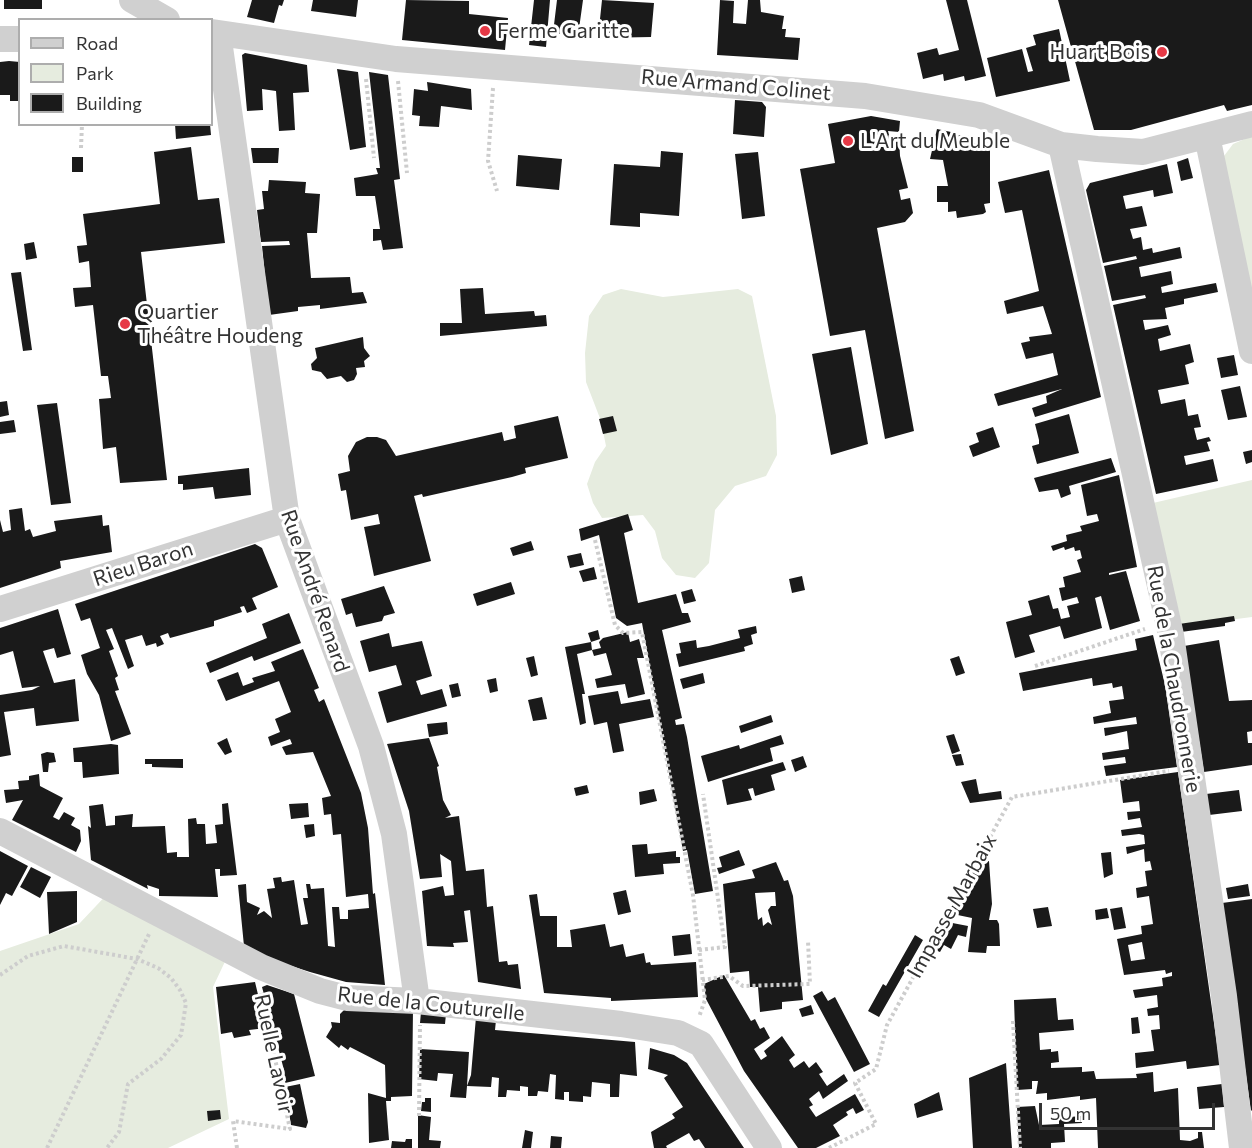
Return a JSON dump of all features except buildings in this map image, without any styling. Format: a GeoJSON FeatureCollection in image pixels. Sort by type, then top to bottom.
{"type":"FeatureCollection","features":[{"type":"Feature","properties":{"kind":"street"},"geometry":{"type":"LineString","coordinates":[[132,0],[164,18]]}},
{"type":"Feature","properties":{"kind":"street","name":"Rue Armand Colinet"},"geometry":{"type":"LineString","coordinates":[[215,33],[396,59],[865,96],[979,115],[1061,145],[1140,152],[1252,124]]}},
{"type":"Feature","properties":{"kind":"street","name":"Rue André Renard"},"geometry":{"type":"LineString","coordinates":[[215,33],[287,519],[371,746],[394,834],[419,1012]]}},
{"type":"Feature","properties":{"kind":"street"},"geometry":{"type":"LineString","coordinates":[[0,39],[18,39]]}},
{"type":"Feature","properties":{"kind":"street"},"geometry":{"type":"LineString","coordinates":[[1208,136],[1252,351]]}},
{"type":"Feature","properties":{"kind":"street","name":"Rue de la Chaudronnerie"},"geometry":{"type":"LineString","coordinates":[[1061,145],[1168,622],[1224,996],[1242,1148]]}},
{"type":"Feature","properties":{"kind":"street","name":"Rieu Baron"},"geometry":{"type":"LineString","coordinates":[[0,609],[287,519]]}},
{"type":"Feature","properties":{"kind":"street","name":"Rue de la Couturelle"},"geometry":{"type":"LineString","coordinates":[[0,831],[287,980],[347,998],[419,1012],[621,1024],[678,1033],[701,1044],[769,1148]]}},
{"type":"Feature","properties":{"kind":"path"},"geometry":{"type":"LineString","coordinates":[[364,54],[374,159]]}},
{"type":"Feature","properties":{"kind":"path"},"geometry":{"type":"LineString","coordinates":[[396,59],[407,173]]}},
{"type":"Feature","properties":{"kind":"path"},"geometry":{"type":"LineString","coordinates":[[494,66],[488,161],[497,191]]}},
{"type":"Feature","properties":{"kind":"path"},"geometry":{"type":"LineString","coordinates":[[81,148],[82,126]]}},
{"type":"Feature","properties":{"kind":"path"},"geometry":{"type":"LineString","coordinates":[[596,540],[615,625],[623,633],[642,632],[693,895],[705,1000],[691,1040]]}},
{"type":"Feature","properties":{"kind":"path"},"geometry":{"type":"LineString","coordinates":[[1035,666],[1168,622]]}},
{"type":"Feature","properties":{"kind":"path","name":"Impasse Marbaix"},"geometry":{"type":"LineString","coordinates":[[830,1148],[876,1124],[855,1083],[876,1069],[887,1025],[1012,796],[1190,768]]}},
{"type":"Feature","properties":{"kind":"path"},"geometry":{"type":"LineString","coordinates":[[699,950],[725,947],[720,892],[703,794]]}},
{"type":"Feature","properties":{"kind":"path"},"geometry":{"type":"LineString","coordinates":[[47,1148],[159,915]]}},
{"type":"Feature","properties":{"kind":"path"},"geometry":{"type":"LineString","coordinates":[[702,980],[729,976],[743,986],[810,984],[808,941]]}},
{"type":"Feature","properties":{"kind":"path"},"geometry":{"type":"LineString","coordinates":[[0,975],[28,956],[64,946],[137,959],[158,968],[171,978],[186,1003],[186,1017],[181,1035],[173,1048],[128,1084],[119,1132],[107,1148]]}},
{"type":"Feature","properties":{"kind":"path","name":"Ruelle Lavoir"},"geometry":{"type":"LineString","coordinates":[[237,1148],[233,1121],[290,1129],[259,984],[261,967]]}},
{"type":"Feature","properties":{"kind":"path"},"geometry":{"type":"LineString","coordinates":[[418,1116],[419,1012]]}},
{"type":"Feature","properties":{"kind":"path"},"geometry":{"type":"LineString","coordinates":[[1013,1021],[1020,1148]]}},
{"type":"Feature","properties":{"kind":"green space"},"geometry":{"type":"Polygon","coordinates":[[[1252,136],[1252,315],[1221,160],[1233,144],[1252,136]]]}},
{"type":"Feature","properties":{"kind":"green space"},"geometry":{"type":"Polygon","coordinates":[[[621,289],[663,297],[738,289],[752,296],[776,416],[777,455],[766,476],[735,486],[715,510],[709,563],[695,578],[676,575],[662,558],[655,531],[643,515],[602,518],[593,503],[587,484],[595,462],[606,446],[601,421],[586,382],[585,353],[589,316],[603,295],[621,289]]]}},
{"type":"Feature","properties":{"kind":"green space"},"geometry":{"type":"Polygon","coordinates":[[[1252,480],[1252,617],[1182,626],[1153,503],[1252,480]]]}},
{"type":"Feature","properties":{"kind":"green space"},"geometry":{"type":"Polygon","coordinates":[[[112,889],[230,951],[213,987],[229,1119],[168,1148],[0,1148],[0,951],[79,924],[112,889]]]}},
{"type":"Feature","properties":{"kind":"place","name":"Ferme Garitte"},"geometry":{"type":"Point","coordinates":[485,31]}},
{"type":"Feature","properties":{"kind":"place","name":"Huart Bois"},"geometry":{"type":"Point","coordinates":[1162,52]}},
{"type":"Feature","properties":{"kind":"place","name":"L'Art du Meuble"},"geometry":{"type":"Point","coordinates":[848,141]}},
{"type":"Feature","properties":{"kind":"place","name":"Quartier Théâtre Houdeng"},"geometry":{"type":"Point","coordinates":[125,324]}}]}
